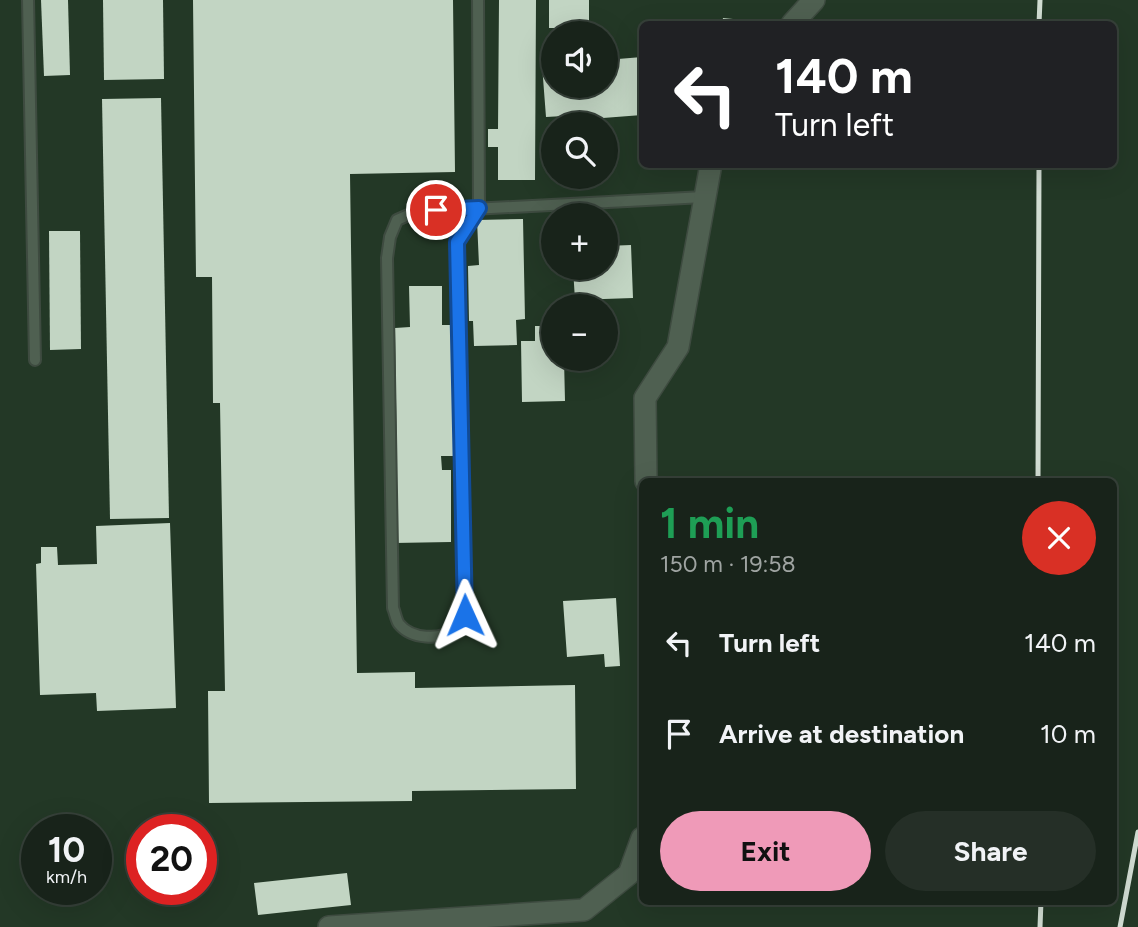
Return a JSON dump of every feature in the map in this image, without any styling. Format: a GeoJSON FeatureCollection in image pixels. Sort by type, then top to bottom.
{"type":"FeatureCollection","features":[{"type":"Feature","properties":{"kind":"street"},"geometry":{"type":"LineString","coordinates":[[795,21],[814,0]]}},
{"type":"Feature","properties":{"kind":"street"},"geometry":{"type":"LineString","coordinates":[[646,478],[645,398],[678,347],[710,168]]}},
{"type":"Feature","properties":{"kind":"street"},"geometry":{"type":"LineString","coordinates":[[328,927],[584,910],[629,874],[639,846]]}},
{"type":"Feature","properties":{"kind":"lane"},"geometry":{"type":"LineString","coordinates":[[28,0],[35,360]]}},
{"type":"Feature","properties":{"kind":"lane"},"geometry":{"type":"LineString","coordinates":[[478,0],[479,208],[457,242],[465,615],[456,628],[444,635],[426,638],[399,624],[393,608],[387,258],[390,237],[397,220],[415,212],[479,208],[704,197]]}},
{"type":"Feature","properties":{"kind":"shaded area"},"geometry":{"type":"Polygon","coordinates":[[[0,0],[1138,0],[1138,927],[0,927],[0,0]]]}},
{"type":"Feature","properties":{"kind":"building"},"geometry":{"type":"Polygon","coordinates":[[[41,0],[68,0],[70,75],[44,76],[41,0]]]}},
{"type":"Feature","properties":{"kind":"building"},"geometry":{"type":"Polygon","coordinates":[[[103,0],[163,0],[164,79],[104,80],[103,0]]]}},
{"type":"Feature","properties":{"kind":"building"},"geometry":{"type":"Polygon","coordinates":[[[193,0],[453,0],[455,172],[350,174],[357,673],[415,672],[415,688],[575,685],[576,789],[412,791],[412,801],[209,803],[208,691],[225,691],[220,403],[213,403],[212,277],[196,277],[193,0]]]}},
{"type":"Feature","properties":{"kind":"building"},"geometry":{"type":"Polygon","coordinates":[[[499,0],[536,0],[535,180],[498,180],[498,147],[488,147],[488,129],[498,129],[499,0]]]}},
{"type":"Feature","properties":{"kind":"building"},"geometry":{"type":"Polygon","coordinates":[[[549,0],[589,0],[589,21],[549,21],[549,0]]]}},
{"type":"Feature","properties":{"kind":"building"},"geometry":{"type":"Polygon","coordinates":[[[723,18],[753,21],[722,21],[723,18]]]}},
{"type":"Feature","properties":{"kind":"building"},"geometry":{"type":"Polygon","coordinates":[[[639,57],[639,115],[618,117],[618,112],[546,112],[545,98],[618,98],[618,59],[639,57]]]}},
{"type":"Feature","properties":{"kind":"building"},"geometry":{"type":"Polygon","coordinates":[[[161,98],[169,518],[110,519],[102,99],[161,98]]]}},
{"type":"Feature","properties":{"kind":"building"},"geometry":{"type":"Polygon","coordinates":[[[523,219],[525,319],[516,320],[517,345],[474,346],[473,321],[469,321],[468,266],[479,265],[477,220],[523,219]]]}},
{"type":"Feature","properties":{"kind":"building"},"geometry":{"type":"Polygon","coordinates":[[[49,231],[80,231],[81,349],[50,350],[49,231]]]}},
{"type":"Feature","properties":{"kind":"building"},"geometry":{"type":"Polygon","coordinates":[[[631,245],[633,298],[618,299],[618,294],[575,294],[574,280],[618,280],[618,246],[631,245]]]}},
{"type":"Feature","properties":{"kind":"building"},"geometry":{"type":"Polygon","coordinates":[[[409,286],[442,286],[442,325],[458,325],[460,456],[441,456],[442,470],[451,470],[451,542],[394,543],[393,469],[397,469],[395,328],[410,327],[409,286]]]}},
{"type":"Feature","properties":{"kind":"building"},"geometry":{"type":"Polygon","coordinates":[[[535,326],[541,326],[541,371],[564,371],[565,401],[522,402],[521,341],[535,341],[535,326]]]}},
{"type":"Feature","properties":{"kind":"building"},"geometry":{"type":"Polygon","coordinates":[[[170,523],[176,708],[97,711],[96,693],[40,695],[36,564],[41,563],[41,547],[57,547],[58,565],[97,564],[96,526],[170,523]]]}},
{"type":"Feature","properties":{"kind":"building"},"geometry":{"type":"Polygon","coordinates":[[[616,598],[620,666],[605,667],[604,654],[567,657],[563,601],[616,598]]]}},
{"type":"Feature","properties":{"kind":"building"},"geometry":{"type":"Polygon","coordinates":[[[347,873],[351,905],[258,915],[254,883],[347,873]]]}},
{"type":"Feature","properties":{"kind":"railway"},"geometry":{"type":"LineString","coordinates":[[1039,21],[1040,0]]}},
{"type":"Feature","properties":{"kind":"railway"},"geometry":{"type":"LineString","coordinates":[[1038,478],[1039,168]]}},
{"type":"Feature","properties":{"kind":"railway"},"geometry":{"type":"LineString","coordinates":[[1120,927],[1138,832]]}},
{"type":"Feature","properties":{"kind":"railway"},"geometry":{"type":"LineString","coordinates":[[1040,927],[1041,905]]}},
{"type":"Feature","properties":{"kind":"route"},"geometry":{"type":"LineString","coordinates":[[436,210],[479,208],[457,242],[465,615]]}}]}
